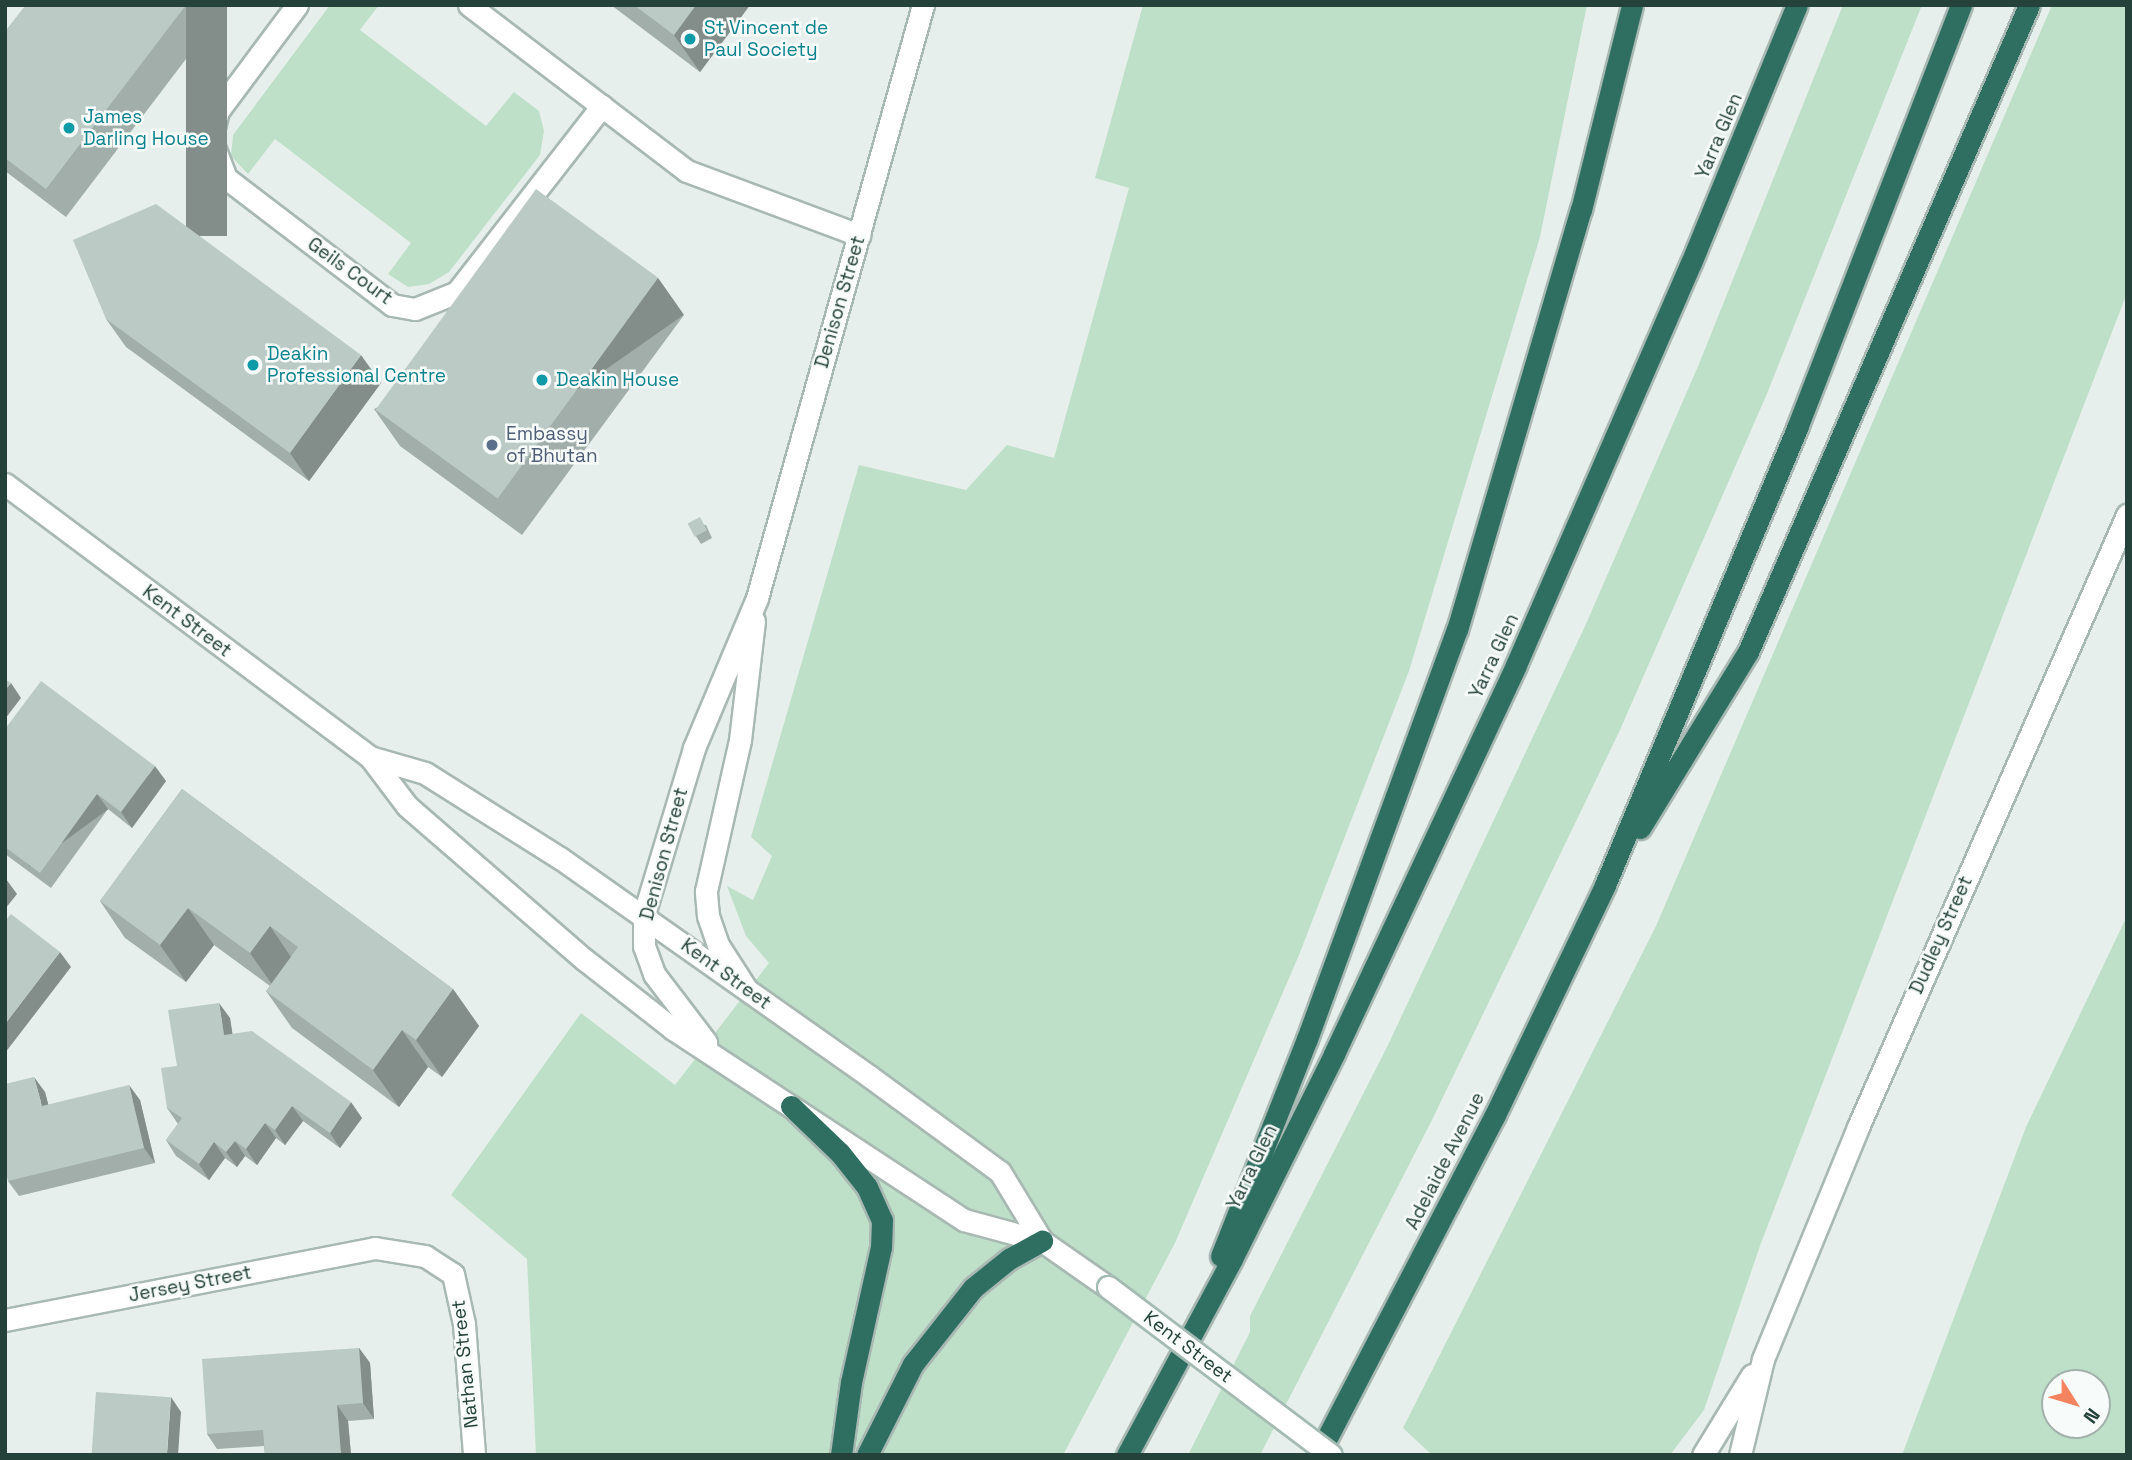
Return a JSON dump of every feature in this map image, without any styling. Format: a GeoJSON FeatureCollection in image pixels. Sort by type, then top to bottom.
{"type":"FeatureCollection","features":[{"type":"Feature","properties":{"kind":"highway"},"geometry":{"type":"LineString","coordinates":[[1127,1455],[1202,1311],[1457,630],[1581,210],[1632,5]]}},
{"type":"Feature","properties":{"kind":"highway","name":"Yarra Glen"},"geometry":{"type":"LineString","coordinates":[[1202,1311],[1334,1054],[1516,665],[1691,263],[1797,5]]}},
{"type":"Feature","properties":{"kind":"highway"},"geometry":{"type":"LineString","coordinates":[[1605,885],[1797,428],[1961,5]]}},
{"type":"Feature","properties":{"kind":"highway"},"geometry":{"type":"LineString","coordinates":[[1605,885],[1748,652],[2029,5]]}},
{"type":"Feature","properties":{"kind":"highway","name":"Adelaide Avenue"},"geometry":{"type":"LineString","coordinates":[[1318,1455],[1495,1115],[1605,885]]}},
{"type":"Feature","properties":{"kind":"highway"},"geometry":{"type":"LineString","coordinates":[[791,1106],[847,1161],[867,1187],[882,1220],[881,1247],[851,1382],[842,1455]]}},
{"type":"Feature","properties":{"kind":"highway"},"geometry":{"type":"LineString","coordinates":[[867,1455],[913,1364],[973,1287],[1009,1259],[1042,1241]]}},
{"type":"Feature","properties":{"kind":"main road","name":"Geils Court"},"geometry":{"type":"LineString","coordinates":[[297,5],[218,111],[211,139],[226,178],[392,305],[415,309],[457,292],[602,106]]}},
{"type":"Feature","properties":{"kind":"main road"},"geometry":{"type":"LineString","coordinates":[[469,5],[687,171],[859,235]]}},
{"type":"Feature","properties":{"kind":"main road","name":"Denison Street"},"geometry":{"type":"LineString","coordinates":[[718,1058],[654,974],[643,946],[643,914],[694,748],[757,598],[923,5]]}},
{"type":"Feature","properties":{"kind":"main road","name":"Kent Street"},"geometry":{"type":"LineString","coordinates":[[5,484],[370,757],[407,806],[585,960],[718,1058],[964,1220],[1042,1241],[1108,1287],[1331,1455]]}},
{"type":"Feature","properties":{"kind":"main road","name":"Dudley Street"},"geometry":{"type":"LineString","coordinates":[[1740,1455],[1763,1359],[1857,1126],[2127,515]]}},
{"type":"Feature","properties":{"kind":"main road","name":"Denison Street"},"geometry":{"type":"LineString","coordinates":[[745,987],[718,945],[708,916],[706,891],[740,740],[757,598]]}},
{"type":"Feature","properties":{"kind":"main road","name":"Kent Street"},"geometry":{"type":"LineString","coordinates":[[370,757],[425,773],[643,914],[745,987],[1000,1172],[1042,1241]]}},
{"type":"Feature","properties":{"kind":"main road","name":"Jersey Street"},"geometry":{"type":"LineString","coordinates":[[5,1320],[375,1248]]}},
{"type":"Feature","properties":{"kind":"main road","name":"Nathan Street"},"geometry":{"type":"LineString","coordinates":[[375,1248],[425,1256],[453,1274],[464,1324],[474,1455]]}},
{"type":"Feature","properties":{"kind":"main road","name":"Dudley Street"},"geometry":{"type":"LineString","coordinates":[[1703,1455],[1763,1359]]}},
{"type":"Feature","properties":{"kind":"green space"},"geometry":{"type":"Polygon","coordinates":[[[330,5],[379,5],[360,30],[486,126],[514,92],[539,111],[544,131],[540,155],[449,272],[429,284],[408,287],[388,274],[411,243],[275,139],[248,174],[231,156],[233,135],[330,5]]]}},
{"type":"Feature","properties":{"kind":"green space"},"geometry":{"type":"Polygon","coordinates":[[[1143,5],[1587,5],[1540,237],[1409,671],[1299,955],[1175,1243],[1063,1455],[536,1455],[527,1259],[451,1195],[581,1013],[675,1085],[769,963],[746,936],[727,886],[753,900],[772,856],[751,837],[859,465],[966,490],[1007,445],[1054,458],[1129,188],[1095,178],[1143,5]]]}},
{"type":"Feature","properties":{"kind":"green space"},"geometry":{"type":"Polygon","coordinates":[[[1843,5],[1922,5],[1766,396],[1620,730],[1432,1120],[1260,1455],[1188,1455],[1250,1332],[1250,1316],[1387,1047],[1586,624],[1699,364],[1843,5]]]}},
{"type":"Feature","properties":{"kind":"green space"},"geometry":{"type":"Polygon","coordinates":[[[2052,5],[2127,5],[2127,293],[1761,1243],[1704,1410],[1670,1455],[1432,1455],[1403,1428],[1656,926],[2052,5]]]}},
{"type":"Feature","properties":{"kind":"green space"},"geometry":{"type":"Polygon","coordinates":[[[2127,916],[2127,1455],[1902,1455],[2026,1127],[2127,916]]]}},
{"type":"Feature","properties":{"kind":"building","name":"James Darling House"},"geometry":{"type":"Polygon","coordinates":[[[26,5],[186,5],[46,189],[5,158],[5,32],[26,5]]]}},
{"type":"Feature","properties":{"kind":"building"},"geometry":{"type":"Polygon","coordinates":[[[634,5],[696,5],[674,35],[634,5]]]}},
{"type":"Feature","properties":{"kind":"building","name":"Deakin House"},"geometry":{"type":"Polygon","coordinates":[[[536,189],[658,278],[498,499],[376,410],[536,189]]]}},
{"type":"Feature","properties":{"kind":"building","name":"Deakin Professional Centre"},"geometry":{"type":"Polygon","coordinates":[[[156,204],[361,355],[290,453],[106,319],[73,240],[156,204]]]}},
{"type":"Feature","properties":{"kind":"building"},"geometry":{"type":"Polygon","coordinates":[[[700,517],[707,530],[695,537],[688,524],[700,517]]]}},
{"type":"Feature","properties":{"kind":"building"},"geometry":{"type":"Polygon","coordinates":[[[5,679],[11,683],[5,690],[5,679]]]}},
{"type":"Feature","properties":{"kind":"building"},"geometry":{"type":"Polygon","coordinates":[[[41,681],[155,766],[121,812],[97,794],[40,873],[5,847],[5,729],[41,681]]]}},
{"type":"Feature","properties":{"kind":"building"},"geometry":{"type":"Polygon","coordinates":[[[182,789],[453,989],[416,1040],[402,1030],[373,1070],[266,991],[298,947],[270,926],[250,953],[188,908],[160,945],[100,901],[182,789]]]}},
{"type":"Feature","properties":{"kind":"building"},"geometry":{"type":"Polygon","coordinates":[[[11,914],[60,952],[5,1024],[5,921],[11,914]]]}},
{"type":"Feature","properties":{"kind":"building"},"geometry":{"type":"Polygon","coordinates":[[[219,1003],[224,1035],[252,1031],[351,1102],[330,1133],[292,1106],[275,1130],[265,1123],[246,1149],[235,1141],[226,1152],[214,1142],[199,1164],[166,1140],[182,1118],[167,1108],[161,1068],[177,1066],[168,1010],[219,1003]]]}},
{"type":"Feature","properties":{"kind":"building"},"geometry":{"type":"Polygon","coordinates":[[[34,1077],[42,1106],[129,1085],[144,1148],[8,1181],[5,1169],[5,1084],[34,1077]]]}},
{"type":"Feature","properties":{"kind":"building"},"geometry":{"type":"Polygon","coordinates":[[[359,1348],[363,1403],[337,1405],[341,1455],[265,1455],[263,1430],[207,1434],[202,1359],[359,1348]]]}},
{"type":"Feature","properties":{"kind":"building"},"geometry":{"type":"Polygon","coordinates":[[[96,1392],[171,1397],[167,1455],[92,1455],[96,1392]]]}},
{"type":"Feature","properties":{"kind":"place","name":"St Vincent de Paul Society"},"geometry":{"type":"Point","coordinates":[690,39]}},
{"type":"Feature","properties":{"kind":"place","name":"James Darling House"},"geometry":{"type":"Point","coordinates":[69,128]}},
{"type":"Feature","properties":{"kind":"place","name":"Deakin Professional Centre"},"geometry":{"type":"Point","coordinates":[253,365]}},
{"type":"Feature","properties":{"kind":"place","name":"Deakin House"},"geometry":{"type":"Point","coordinates":[542,380]}},
{"type":"Feature","properties":{"kind":"place","name":"Embassy of Bhutan"},"geometry":{"type":"Point","coordinates":[492,445]}}]}
